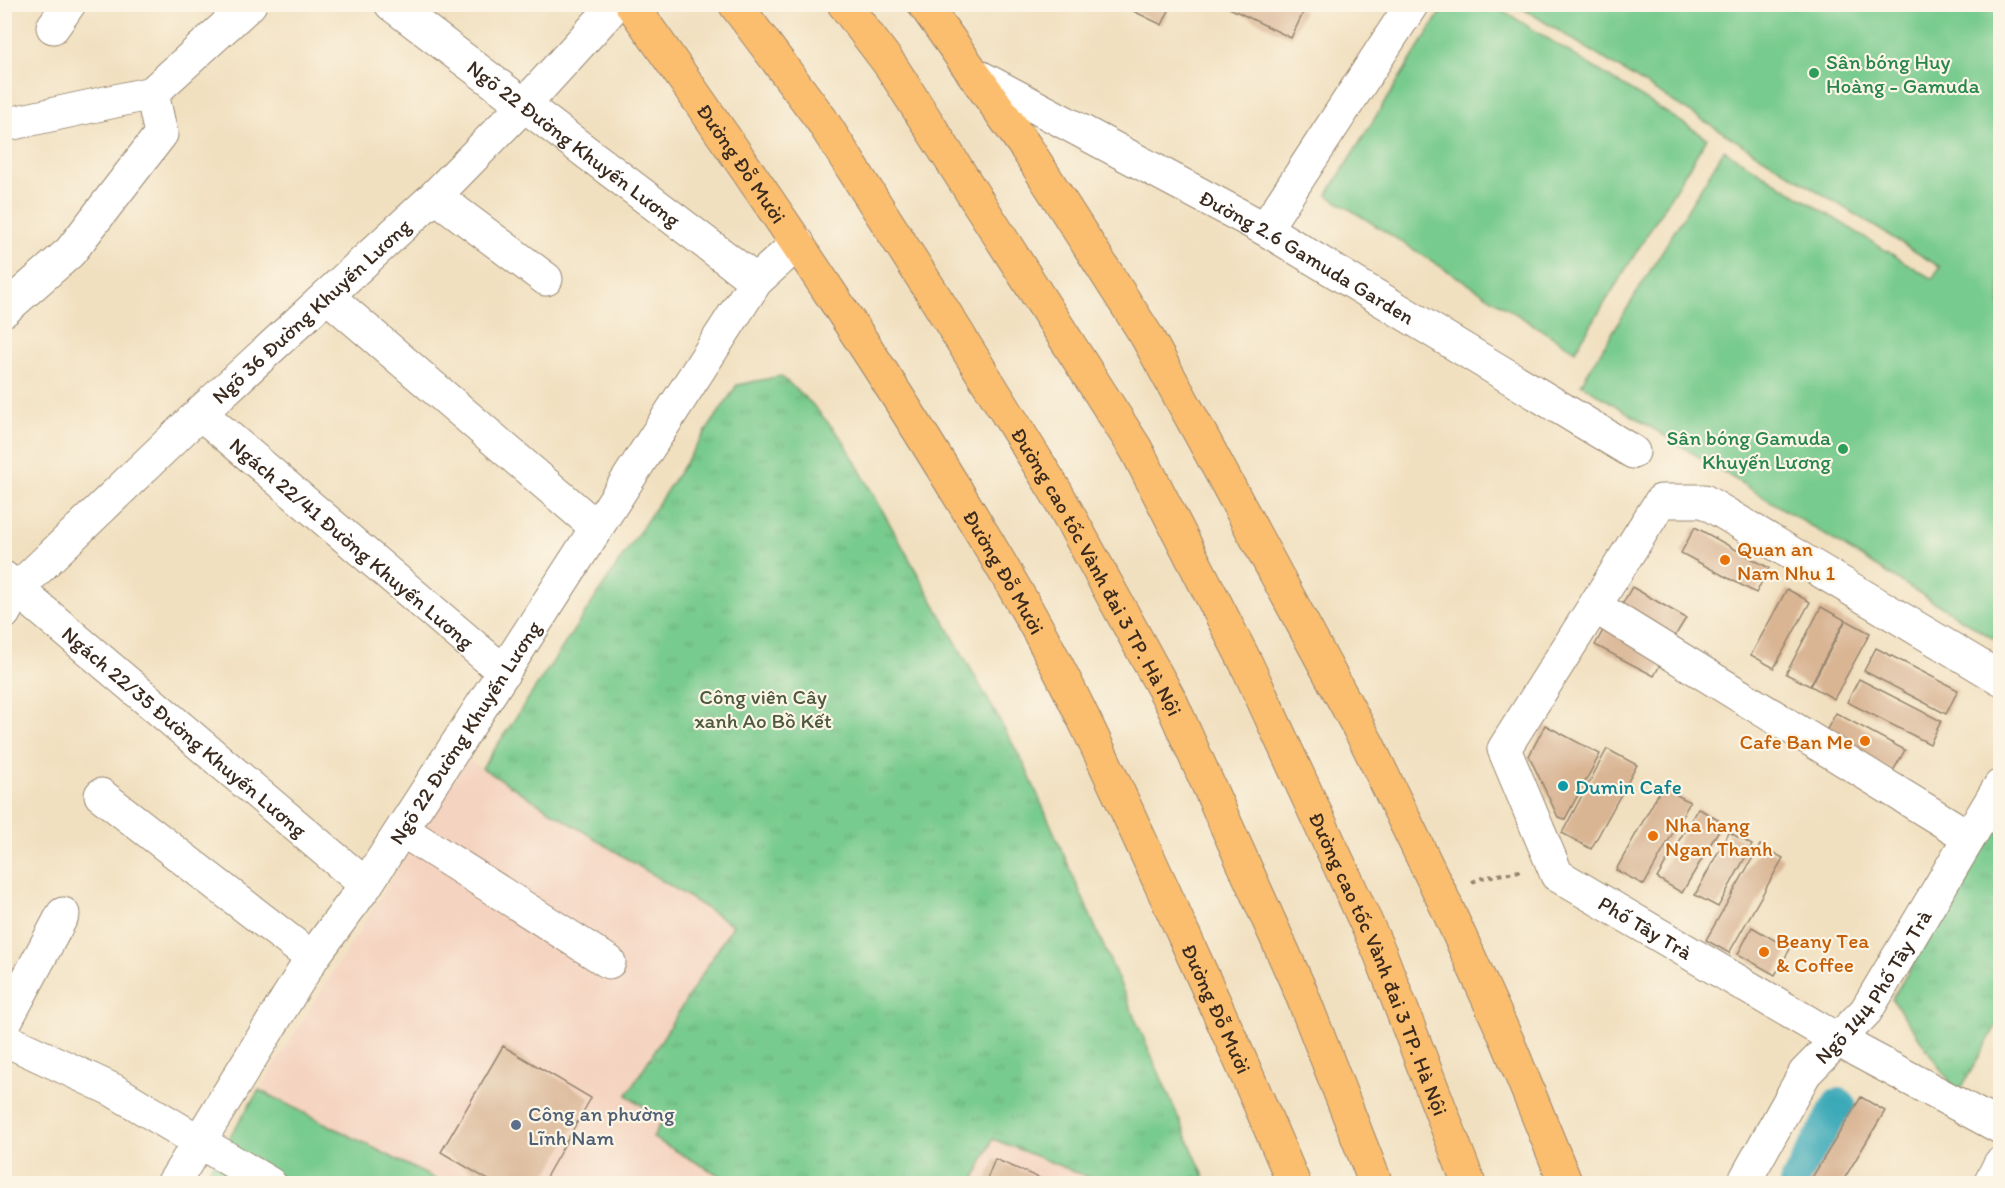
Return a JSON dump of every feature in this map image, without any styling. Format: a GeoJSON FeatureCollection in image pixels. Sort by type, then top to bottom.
{"type":"FeatureCollection","features":[{"type":"Feature","properties":{"kind":"main road","name":"Đường Đỗ Mười"},"geometry":{"type":"LineString","coordinates":[[632,4],[798,243],[942,467],[1030,616],[1101,755],[1229,1033],[1294,1184]]}},
{"type":"Feature","properties":{"kind":"main road","name":"Đường cao tốc Vành đai 3 TP. Hà Nội"},"geometry":{"type":"LineString","coordinates":[[735,4],[821,119],[938,302],[1056,492],[1161,684],[1300,990],[1376,1184]]}},
{"type":"Feature","properties":{"kind":"main road","name":"Đường cao tốc Vành đai 3 TP. Hà Nội"},"geometry":{"type":"LineString","coordinates":[[844,4],[891,66],[1136,449],[1246,663],[1370,932],[1469,1184]]}},
{"type":"Feature","properties":{"kind":"main road"},"geometry":{"type":"LineString","coordinates":[[924,4],[1027,149],[1146,335],[1367,743],[1442,897],[1507,1040],[1566,1184]]}},
{"type":"Feature","properties":{"kind":"street"},"geometry":{"type":"LineString","coordinates":[[4,125],[152,93],[250,4]]}},
{"type":"Feature","properties":{"kind":"street","name":"Ngõ 22 Đường Khuyến Lương"},"geometry":{"type":"LineString","coordinates":[[391,4],[756,281]]}},
{"type":"Feature","properties":{"kind":"street","name":"Ngõ 36 Đường Khuyến Lương"},"geometry":{"type":"LineString","coordinates":[[9,593],[435,196],[525,105],[616,4]]}},
{"type":"Feature","properties":{"kind":"street"},"geometry":{"type":"LineString","coordinates":[[1265,230],[1412,4]]}},
{"type":"Feature","properties":{"kind":"street","name":"Đường 2.6 Gamuda Garden"},"geometry":{"type":"LineString","coordinates":[[974,74],[1265,230],[1633,452]]}},
{"type":"Feature","properties":{"kind":"street"},"geometry":{"type":"LineString","coordinates":[[4,310],[70,252],[161,134],[152,93]]}},
{"type":"Feature","properties":{"kind":"street"},"geometry":{"type":"LineString","coordinates":[[435,196],[546,279]]}},
{"type":"Feature","properties":{"kind":"street","name":"Ngõ 22 Đường Khuyến Lương"},"geometry":{"type":"LineString","coordinates":[[173,1184],[312,958],[366,885],[756,281],[798,243]]}},
{"type":"Feature","properties":{"kind":"street"},"geometry":{"type":"LineString","coordinates":[[327,296],[597,528]]}},
{"type":"Feature","properties":{"kind":"street","name":"Ngách 22/41 Đường Khuyến Lương"},"geometry":{"type":"LineString","coordinates":[[200,413],[504,672]]}},
{"type":"Feature","properties":{"kind":"street"},"geometry":{"type":"LineString","coordinates":[[1557,875],[1504,749],[1661,501],[1704,501],[2001,678]]}},
{"type":"Feature","properties":{"kind":"street","name":"Ngách 22/35 Đường Khuyến Lương"},"geometry":{"type":"LineString","coordinates":[[9,593],[366,885]]}},
{"type":"Feature","properties":{"kind":"street"},"geometry":{"type":"LineString","coordinates":[[1596,607],[1970,837]]}},
{"type":"Feature","properties":{"kind":"street","name":"Ngõ 144 Phố Tây Trà"},"geometry":{"type":"LineString","coordinates":[[1743,1184],[1805,1073],[1866,1011],[2001,786]]}},
{"type":"Feature","properties":{"kind":"street"},"geometry":{"type":"LineString","coordinates":[[101,795],[312,958]]}},
{"type":"Feature","properties":{"kind":"street"},"geometry":{"type":"LineString","coordinates":[[402,830],[609,962]]}},
{"type":"Feature","properties":{"kind":"street","name":"Phố Tây Trà"},"geometry":{"type":"LineString","coordinates":[[1557,875],[1838,1040],[2001,1127]]}},
{"type":"Feature","properties":{"kind":"street"},"geometry":{"type":"LineString","coordinates":[[4,1024],[63,914]]}},
{"type":"Feature","properties":{"kind":"street"},"geometry":{"type":"LineString","coordinates":[[4,1039],[113,1090],[270,1184]]}},
{"type":"Feature","properties":{"kind":"street"},"geometry":{"type":"LineString","coordinates":[[1990,1184],[2001,1164]]}},
{"type":"Feature","properties":{"kind":"path"},"geometry":{"type":"LineString","coordinates":[[1442,897],[1482,878],[1516,871],[1557,875]]}},
{"type":"Feature","properties":{"kind":"shaded area"},"geometry":{"type":"Polygon","coordinates":[[[467,759],[733,925],[627,1095],[662,1120],[653,1138],[733,1183],[443,1183],[259,1090],[467,759]]]}},
{"type":"Feature","properties":{"kind":"shaded area"},"geometry":{"type":"Polygon","coordinates":[[[992,1139],[1103,1183],[973,1184],[992,1139]]]}},
{"type":"Feature","properties":{"kind":"green space"},"geometry":{"type":"Polygon","coordinates":[[[1445,5],[1494,5],[1707,138],[1575,351],[1327,195],[1445,5]]]}},
{"type":"Feature","properties":{"kind":"green space","name":"Sân bóng Gamuda Khuyến Lương"},"geometry":{"type":"Polygon","coordinates":[[[1517,5],[2000,5],[2000,643],[1581,384],[1724,150],[1932,279],[1940,267],[1517,5]]]}},
{"type":"Feature","properties":{"kind":"green space","name":"Công viên Cây xanh Ao Bồ Kết"},"geometry":{"type":"Polygon","coordinates":[[[781,376],[811,403],[843,440],[1025,766],[1207,1183],[1103,1183],[993,1139],[973,1183],[733,1183],[653,1138],[662,1120],[627,1095],[733,925],[482,768],[737,385],[781,376]]]}},
{"type":"Feature","properties":{"kind":"green space"},"geometry":{"type":"Polygon","coordinates":[[[2000,818],[2000,1019],[1958,1094],[1892,999],[2000,818]]]}},
{"type":"Feature","properties":{"kind":"green space"},"geometry":{"type":"Polygon","coordinates":[[[259,1090],[443,1183],[200,1184],[259,1090]]]}},
{"type":"Feature","properties":{"kind":"building"},"geometry":{"type":"Polygon","coordinates":[[[1119,4],[1172,4],[1162,25],[1119,4]]]}},
{"type":"Feature","properties":{"kind":"building"},"geometry":{"type":"Polygon","coordinates":[[[1221,4],[1291,4],[1304,11],[1291,38],[1221,4]]]}},
{"type":"Feature","properties":{"kind":"building","name":"Quan an Nam Nhu 1"},"geometry":{"type":"Polygon","coordinates":[[[1695,527],[1769,568],[1756,593],[1681,553],[1695,527]]]}},
{"type":"Feature","properties":{"kind":"building"},"geometry":{"type":"Polygon","coordinates":[[[1632,587],[1686,618],[1672,641],[1619,610],[1632,587]]]}},
{"type":"Feature","properties":{"kind":"building"},"geometry":{"type":"Polygon","coordinates":[[[1787,589],[1810,602],[1774,668],[1751,655],[1787,589]]]}},
{"type":"Feature","properties":{"kind":"building"},"geometry":{"type":"Polygon","coordinates":[[[1821,607],[1845,620],[1810,686],[1786,674],[1821,607]]]}},
{"type":"Feature","properties":{"kind":"building"},"geometry":{"type":"Polygon","coordinates":[[[1846,620],[1870,633],[1834,699],[1811,686],[1846,620]]]}},
{"type":"Feature","properties":{"kind":"building"},"geometry":{"type":"Polygon","coordinates":[[[1607,623],[1666,654],[1654,676],[1595,645],[1607,623]]]}},
{"type":"Feature","properties":{"kind":"building"},"geometry":{"type":"Polygon","coordinates":[[[1876,648],[1958,690],[1946,714],[1864,671],[1876,648]]]}},
{"type":"Feature","properties":{"kind":"building"},"geometry":{"type":"Polygon","coordinates":[[[1859,679],[1941,721],[1930,744],[1847,702],[1859,679]]]}},
{"type":"Feature","properties":{"kind":"building","name":"Cafe Ban Me"},"geometry":{"type":"Polygon","coordinates":[[[1836,713],[1905,750],[1893,771],[1825,733],[1836,713]]]}},
{"type":"Feature","properties":{"kind":"building","name":"Dumin Cafe"},"geometry":{"type":"Polygon","coordinates":[[[1545,725],[1600,754],[1565,819],[1558,817],[1529,756],[1545,725]]]}},
{"type":"Feature","properties":{"kind":"building"},"geometry":{"type":"Polygon","coordinates":[[[1607,749],[1637,765],[1591,849],[1562,833],[1607,749]]]}},
{"type":"Feature","properties":{"kind":"building","name":"Nha hang Ngan Thanh"},"geometry":{"type":"Polygon","coordinates":[[[1662,787],[1690,802],[1644,885],[1616,870],[1662,787]]]}},
{"type":"Feature","properties":{"kind":"building"},"geometry":{"type":"Polygon","coordinates":[[[1698,808],[1723,823],[1682,893],[1657,878],[1698,808]]]}},
{"type":"Feature","properties":{"kind":"building"},"geometry":{"type":"Polygon","coordinates":[[[1729,832],[1752,845],[1718,907],[1695,895],[1729,832]]]}},
{"type":"Feature","properties":{"kind":"building"},"geometry":{"type":"Polygon","coordinates":[[[1760,845],[1783,858],[1729,953],[1706,940],[1760,845]]]}},
{"type":"Feature","properties":{"kind":"building","name":"Beany Tea & Coffee"},"geometry":{"type":"Polygon","coordinates":[[[1752,927],[1790,949],[1775,975],[1738,954],[1752,927]]]}},
{"type":"Feature","properties":{"kind":"building","name":"Công an phường Lĩnh Nam"},"geometry":{"type":"Polygon","coordinates":[[[503,1046],[591,1098],[542,1184],[495,1184],[441,1152],[503,1046]]]}},
{"type":"Feature","properties":{"kind":"building"},"geometry":{"type":"Polygon","coordinates":[[[1861,1097],[1885,1111],[1841,1184],[1808,1184],[1861,1097]]]}},
{"type":"Feature","properties":{"kind":"building"},"geometry":{"type":"Polygon","coordinates":[[[995,1159],[1046,1181],[1045,1184],[985,1184],[995,1159]]]}},
{"type":"Feature","properties":{"kind":"waterway"},"geometry":{"type":"LineString","coordinates":[[1796,1184],[1839,1105]]}},
{"type":"Feature","properties":{"kind":"place","name":"Sân bóng Huy Hoàng - Gamuda"},"geometry":{"type":"Point","coordinates":[1814,73]}},
{"type":"Feature","properties":{"kind":"place","name":"Sân bóng Gamuda Khuyến Lương"},"geometry":{"type":"Point","coordinates":[1843,449]}},
{"type":"Feature","properties":{"kind":"place","name":"Quan an Nam Nhu 1"},"geometry":{"type":"Point","coordinates":[1725,560]}},
{"type":"Feature","properties":{"kind":"place","name":"Cafe Ban Me"},"geometry":{"type":"Point","coordinates":[1865,741]}},
{"type":"Feature","properties":{"kind":"place","name":"Dumin Cafe"},"geometry":{"type":"Point","coordinates":[1563,786]}},
{"type":"Feature","properties":{"kind":"place","name":"Nha hang Ngan Thanh"},"geometry":{"type":"Point","coordinates":[1653,836]}},
{"type":"Feature","properties":{"kind":"place","name":"Beany Tea & Coffee"},"geometry":{"type":"Point","coordinates":[1764,952]}},
{"type":"Feature","properties":{"kind":"place","name":"Công an phường Lĩnh Nam"},"geometry":{"type":"Point","coordinates":[516,1125]}}]}
